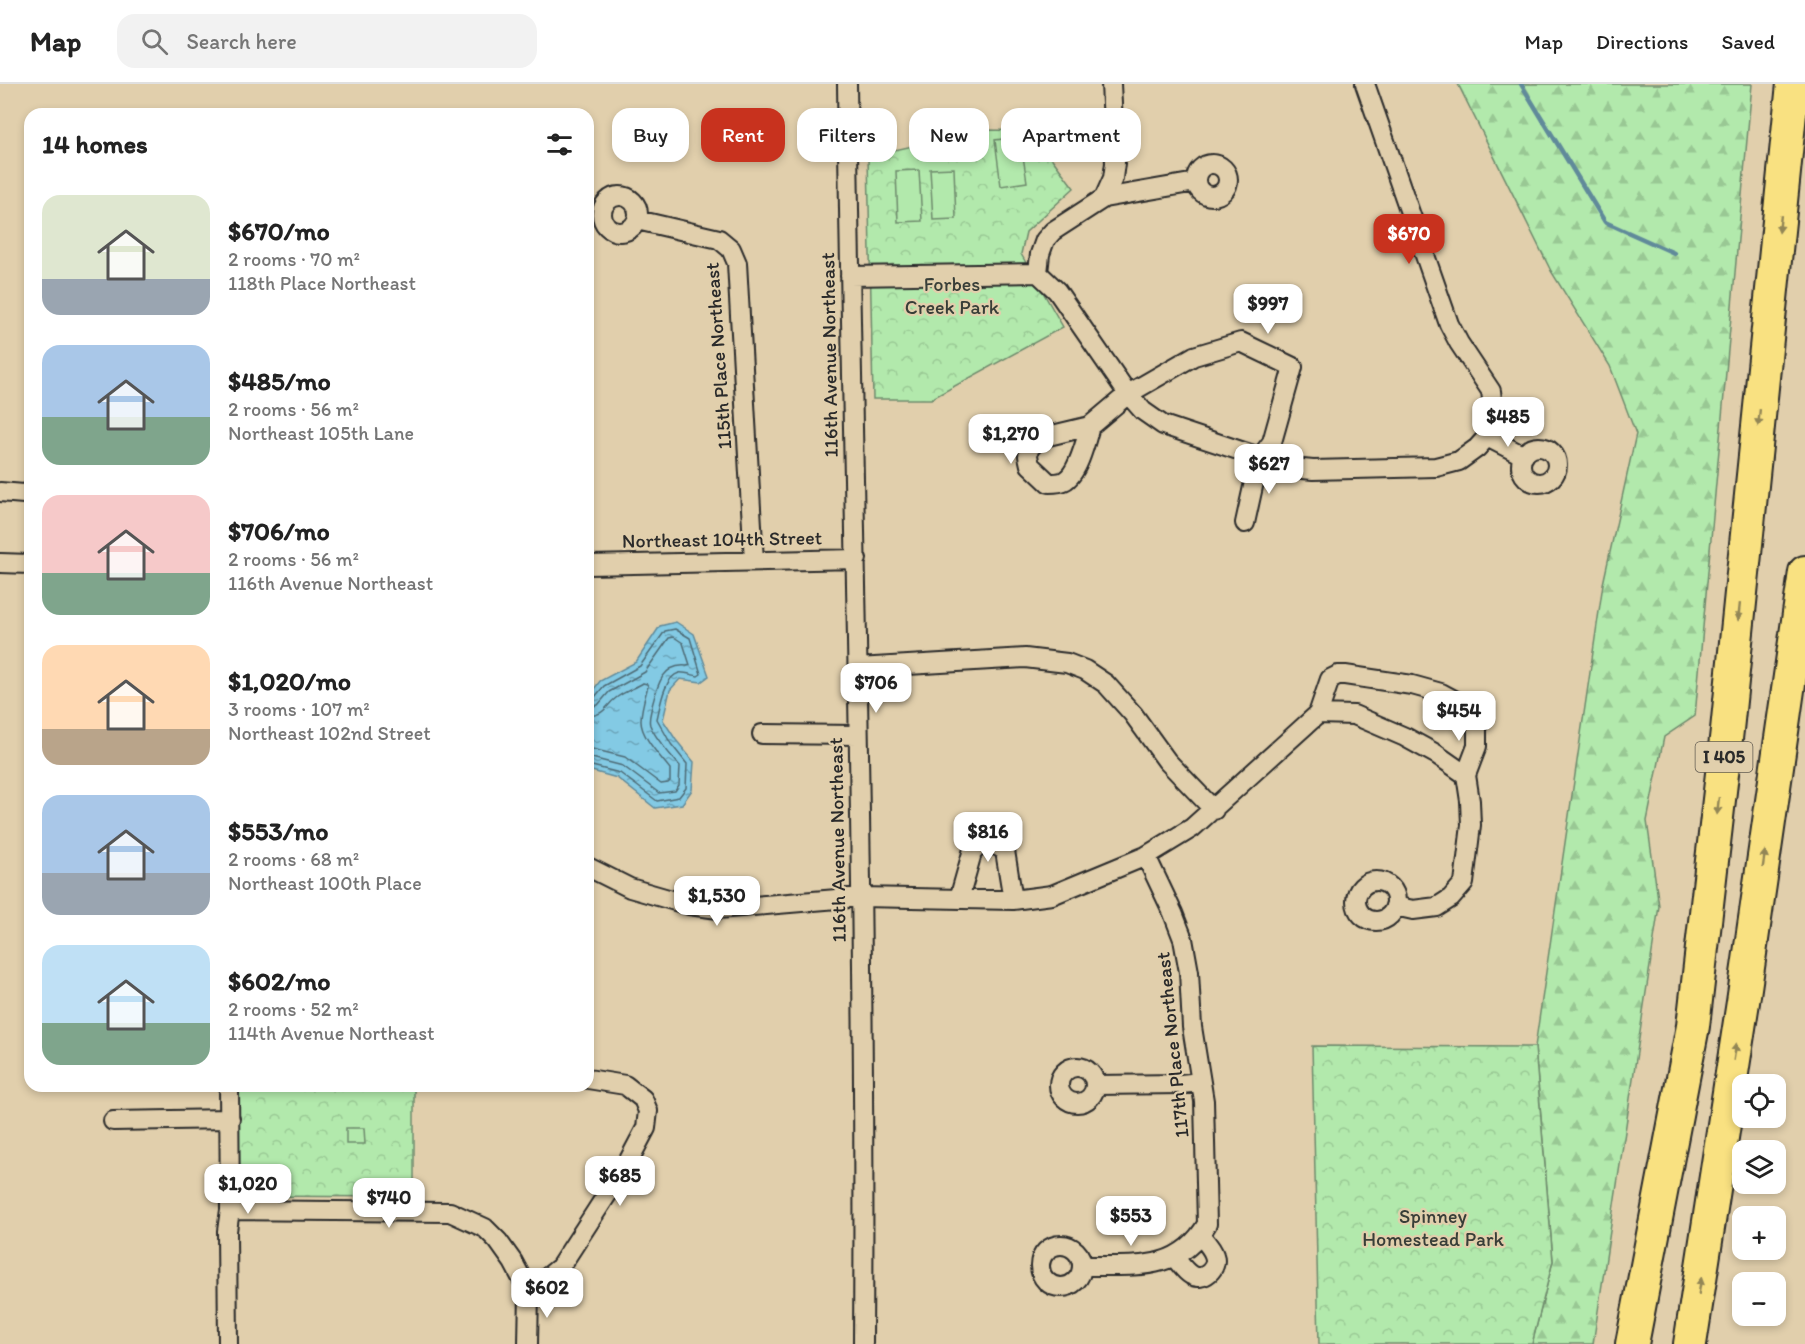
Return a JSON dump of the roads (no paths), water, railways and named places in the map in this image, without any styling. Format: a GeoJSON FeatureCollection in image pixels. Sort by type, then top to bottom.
{"type":"FeatureCollection","features":[{"type":"Feature","properties":{"kind":"highway"},"geometry":{"type":"LineString","coordinates":[[1786,84],[1786,166]]}},
{"type":"Feature","properties":{"kind":"highway","name":"I 405"},"geometry":{"type":"LineString","coordinates":[[1632,1344],[1693,1026],[1727,730],[1793,84]]}},
{"type":"Feature","properties":{"kind":"highway","name":"I 405"},"geometry":{"type":"LineString","coordinates":[[1690,1344],[1750,956],[1805,572]]}},
{"type":"Feature","properties":{"kind":"street","name":"116th Avenue Northeast"},"geometry":{"type":"LineString","coordinates":[[847,84],[857,559],[864,1201],[863,1344]]}},
{"type":"Feature","properties":{"kind":"street"},"geometry":{"type":"LineString","coordinates":[[1104,198],[1113,178],[1115,163],[1111,84]]}},
{"type":"Feature","properties":{"kind":"street"},"geometry":{"type":"LineString","coordinates":[[850,276],[1038,273],[1058,291],[1128,394],[1143,411],[1163,424],[1292,468],[1313,470],[1436,467],[1459,461],[1477,448],[1487,437],[1493,408],[1491,391],[1449,324],[1365,84]]}},
{"type":"Feature","properties":{"kind":"street"},"geometry":{"type":"LineString","coordinates":[[1038,273],[1040,254],[1045,240],[1053,231],[1104,198],[1196,182]]}},
{"type":"Feature","properties":{"kind":"street","name":"115th Place Northeast"},"geometry":{"type":"LineString","coordinates":[[637,220],[719,238],[731,249],[737,263],[754,561]]}},
{"type":"Feature","properties":{"kind":"street"},"geometry":{"type":"LineString","coordinates":[[1090,426],[1128,394],[1194,356],[1241,342],[1293,367],[1272,442],[1260,458],[1245,523]]}},
{"type":"Feature","properties":{"kind":"street"},"geometry":{"type":"LineString","coordinates":[[1487,437],[1524,456]]}},
{"type":"Feature","properties":{"kind":"street"},"geometry":{"type":"LineString","coordinates":[[0,492],[24,494]]}},
{"type":"Feature","properties":{"kind":"street","name":"Northeast 104th Street"},"geometry":{"type":"LineString","coordinates":[[594,565],[857,559]]}},
{"type":"Feature","properties":{"kind":"street"},"geometry":{"type":"LineString","coordinates":[[0,563],[24,564]]}},
{"type":"Feature","properties":{"kind":"street"},"geometry":{"type":"LineString","coordinates":[[858,668],[1025,658],[1067,663],[1085,670],[1106,684],[1133,714],[1167,761],[1214,810]]}},
{"type":"Feature","properties":{"kind":"street"},"geometry":{"type":"LineString","coordinates":[[594,870],[630,888],[689,905],[718,909],[861,897],[1013,900],[1052,896],[1146,856],[1192,828],[1318,714],[1330,679],[1338,675],[1346,675],[1412,685],[1441,693],[1471,709],[1477,725],[1477,746],[1466,775],[1471,825],[1464,883],[1451,898],[1437,907],[1413,910],[1395,906]]}},
{"type":"Feature","properties":{"kind":"street"},"geometry":{"type":"LineString","coordinates":[[1318,714],[1354,715],[1405,737],[1436,754],[1466,775]]}},
{"type":"Feature","properties":{"kind":"street"},"geometry":{"type":"LineString","coordinates":[[762,734],[858,735]]}},
{"type":"Feature","properties":{"kind":"street"},"geometry":{"type":"LineString","coordinates":[[959,899],[972,853],[978,846],[988,843],[999,846],[1005,851],[1013,900]]}},
{"type":"Feature","properties":{"kind":"street","name":"117th Place Northeast"},"geometry":{"type":"LineString","coordinates":[[1146,856],[1183,939],[1189,972],[1192,1027],[1204,1101],[1207,1224],[1187,1246]]}},
{"type":"Feature","properties":{"kind":"street"},"geometry":{"type":"LineString","coordinates":[[529,1292],[560,1267],[628,1162],[646,1128],[648,1111],[643,1099],[624,1085],[594,1080]]}},
{"type":"Feature","properties":{"kind":"street"},"geometry":{"type":"LineString","coordinates":[[1095,1085],[1201,1082]]}},
{"type":"Feature","properties":{"kind":"street"},"geometry":{"type":"LineString","coordinates":[[228,1344],[229,1092]]}},
{"type":"Feature","properties":{"kind":"street"},"geometry":{"type":"LineString","coordinates":[[113,1121],[230,1119]]}},
{"type":"Feature","properties":{"kind":"street"},"geometry":{"type":"LineString","coordinates":[[230,1210],[450,1212],[485,1228],[513,1262],[529,1292],[528,1344]]}},
{"type":"Feature","properties":{"kind":"street"},"geometry":{"type":"LineString","coordinates":[[1082,1266],[1147,1265],[1161,1262],[1187,1246]]}},
{"type":"Feature","properties":{"kind":"street"},"geometry":{"type":"LineString","coordinates":[[1187,1246],[1215,1256],[1214,1265],[1209,1273],[1204,1276],[1189,1274],[1187,1246]]}},
{"type":"Feature","properties":{"kind":"water"},"geometry":{"type":"Polygon","coordinates":[[[676,622],[694,634],[709,676],[701,682],[680,679],[670,690],[663,720],[694,762],[692,790],[682,804],[655,808],[617,778],[594,772],[594,689],[600,681],[636,662],[660,626],[676,622]]]}},
{"type":"Feature","properties":{"kind":"waterway"},"geometry":{"type":"LineString","coordinates":[[1521,84],[1605,222],[1674,253]]}},
{"type":"Feature","properties":{"kind":"park label","name":"Forbes Creek Park"},"geometry":{"type":"Point","coordinates":[952,296]}},
{"type":"Feature","properties":{"kind":"park label","name":"Spinney Homestead Park"},"geometry":{"type":"Point","coordinates":[1433,1228]}}]}
